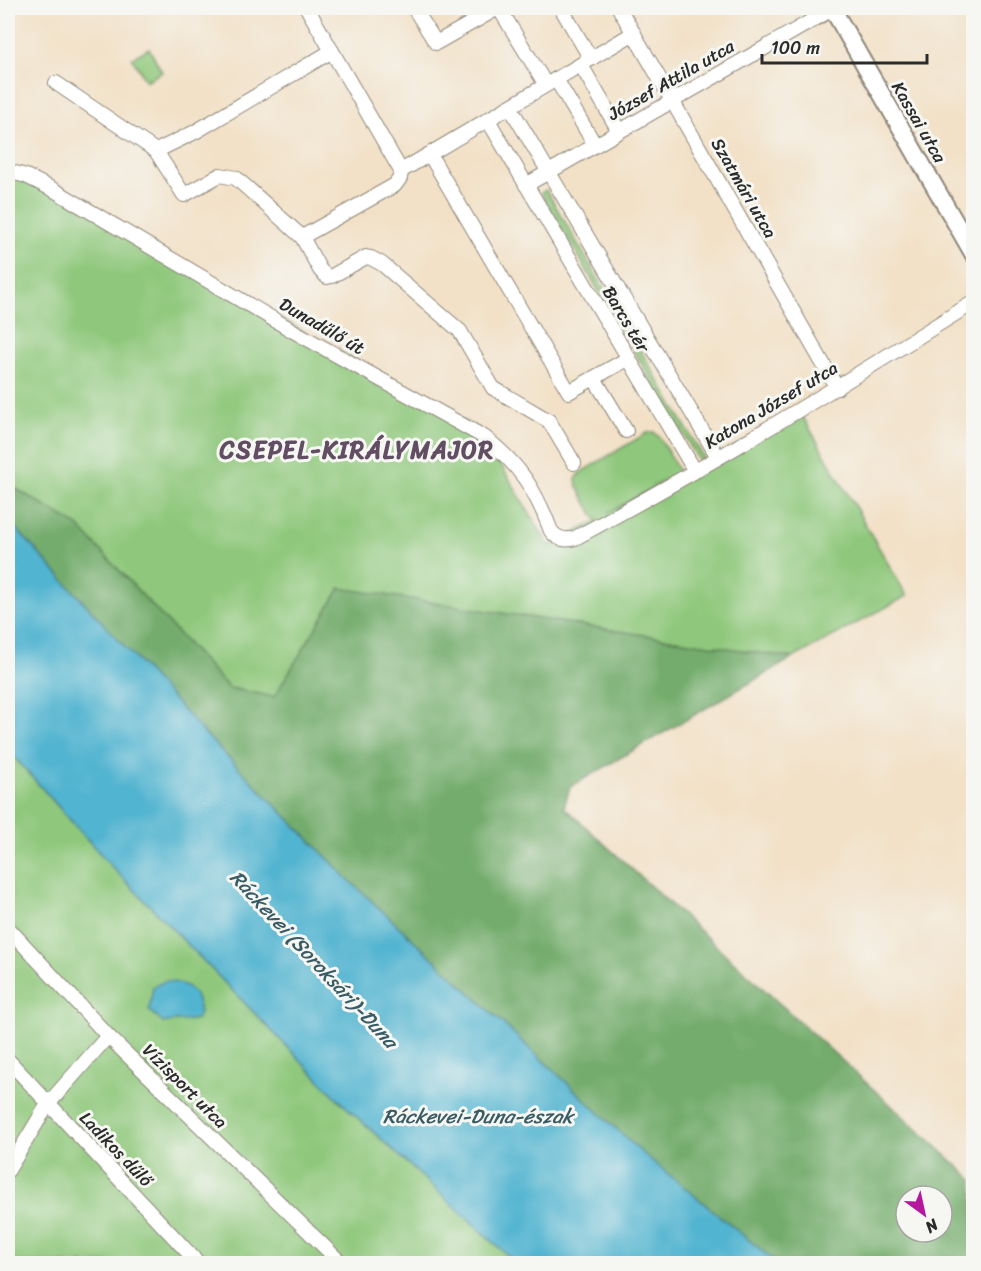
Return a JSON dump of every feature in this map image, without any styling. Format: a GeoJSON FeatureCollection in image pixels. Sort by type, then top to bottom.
{"type":"FeatureCollection","features":[{"type":"Feature","properties":{"kind":"street"},"geometry":{"type":"LineString","coordinates":[[302,237],[395,185],[400,178],[401,171],[307,8]]}},
{"type":"Feature","properties":{"kind":"street"},"geometry":{"type":"LineString","coordinates":[[414,8],[436,43],[498,8],[595,145]]}},
{"type":"Feature","properties":{"kind":"street"},"geometry":{"type":"LineString","coordinates":[[561,8],[619,131]]}},
{"type":"Feature","properties":{"kind":"street","name":"Szatmári utca"},"geometry":{"type":"LineString","coordinates":[[619,8],[837,388]]}},
{"type":"Feature","properties":{"kind":"street","name":"József Attila utca"},"geometry":{"type":"LineString","coordinates":[[526,185],[832,8]]}},
{"type":"Feature","properties":{"kind":"street","name":"Kassai utca"},"geometry":{"type":"LineString","coordinates":[[832,8],[974,255]]}},
{"type":"Feature","properties":{"kind":"street"},"geometry":{"type":"LineString","coordinates":[[401,171],[634,33]]}},
{"type":"Feature","properties":{"kind":"street"},"geometry":{"type":"LineString","coordinates":[[156,151],[195,132],[332,51]]}},
{"type":"Feature","properties":{"kind":"street"},"geometry":{"type":"LineString","coordinates":[[56,83],[156,151],[184,195],[219,175],[236,178],[302,237],[320,270],[327,277],[366,257],[382,264],[460,331],[494,388],[549,421],[574,463]]}},
{"type":"Feature","properties":{"kind":"street","name":"Barcs tér"},"geometry":{"type":"LineString","coordinates":[[510,106],[717,457]]}},
{"type":"Feature","properties":{"kind":"street","name":"Barcs tér"},"geometry":{"type":"LineString","coordinates":[[488,120],[695,471]]}},
{"type":"Feature","properties":{"kind":"street"},"geometry":{"type":"LineString","coordinates":[[430,155],[569,392],[629,358]]}},
{"type":"Feature","properties":{"kind":"street","name":"Dunadűlő út"},"geometry":{"type":"LineString","coordinates":[[8,171],[26,176],[54,190],[286,327],[484,437],[498,447],[522,472],[533,489],[550,531],[555,536],[569,540],[584,533]]}},
{"type":"Feature","properties":{"kind":"street","name":"Katona József utca"},"geometry":{"type":"LineString","coordinates":[[584,533],[837,388],[974,302]]}},
{"type":"Feature","properties":{"kind":"street"},"geometry":{"type":"LineString","coordinates":[[594,378],[626,431]]}},
{"type":"Feature","properties":{"kind":"street","name":"Vízisport utca"},"geometry":{"type":"LineString","coordinates":[[8,928],[108,1036],[342,1263]]}},
{"type":"Feature","properties":{"kind":"street"},"geometry":{"type":"LineString","coordinates":[[8,1170],[48,1104],[108,1036]]}},
{"type":"Feature","properties":{"kind":"street","name":"Ladikos dűlő"},"geometry":{"type":"LineString","coordinates":[[8,1060],[199,1263]]}},
{"type":"Feature","properties":{"kind":"green space"},"geometry":{"type":"Polygon","coordinates":[[[149,48],[162,72],[146,81],[132,58],[149,48]]]}},
{"type":"Feature","properties":{"kind":"green space"},"geometry":{"type":"Polygon","coordinates":[[[8,166],[480,430],[549,546],[597,521],[577,486],[576,479],[581,472],[647,433],[654,432],[660,438],[679,472],[607,514],[800,412],[907,596],[793,658],[340,588],[275,697],[229,688],[78,526],[8,484],[8,166]]]}},
{"type":"Feature","properties":{"kind":"green space"},"geometry":{"type":"Polygon","coordinates":[[[546,190],[704,458],[699,461],[541,193],[546,190]]]}},
{"type":"Feature","properties":{"kind":"green space"},"geometry":{"type":"Polygon","coordinates":[[[8,484],[78,526],[229,688],[274,697],[340,588],[793,658],[570,787],[564,807],[973,1180],[973,1263],[777,1263],[640,1151],[351,882],[205,734],[8,520],[8,484]]]}},
{"type":"Feature","properties":{"kind":"green space"},"geometry":{"type":"Polygon","coordinates":[[[8,750],[111,866],[344,1105],[516,1263],[8,1263],[8,750]]]}},
{"type":"Feature","properties":{"kind":"water","name":"Ráckevei-Duna-észak"},"geometry":{"type":"Polygon","coordinates":[[[8,520],[205,734],[351,882],[640,1151],[777,1263],[516,1263],[344,1105],[111,866],[8,750],[8,520]]]}},
{"type":"Feature","properties":{"kind":"water"},"geometry":{"type":"Polygon","coordinates":[[[165,981],[180,983],[194,993],[200,1013],[196,1019],[163,1023],[149,1010],[153,987],[165,981]]]}},
{"type":"Feature","properties":{"kind":"district","name":"CSEPEL-KIRÁLYMAJOR"},"geometry":{"type":"Point","coordinates":[357,450]}},
{"type":"Feature","properties":{"kind":"water label","name":"Ráckevei (Soroksári)-Duna"},"geometry":{"type":"Point","coordinates":[314,959]}}]}
